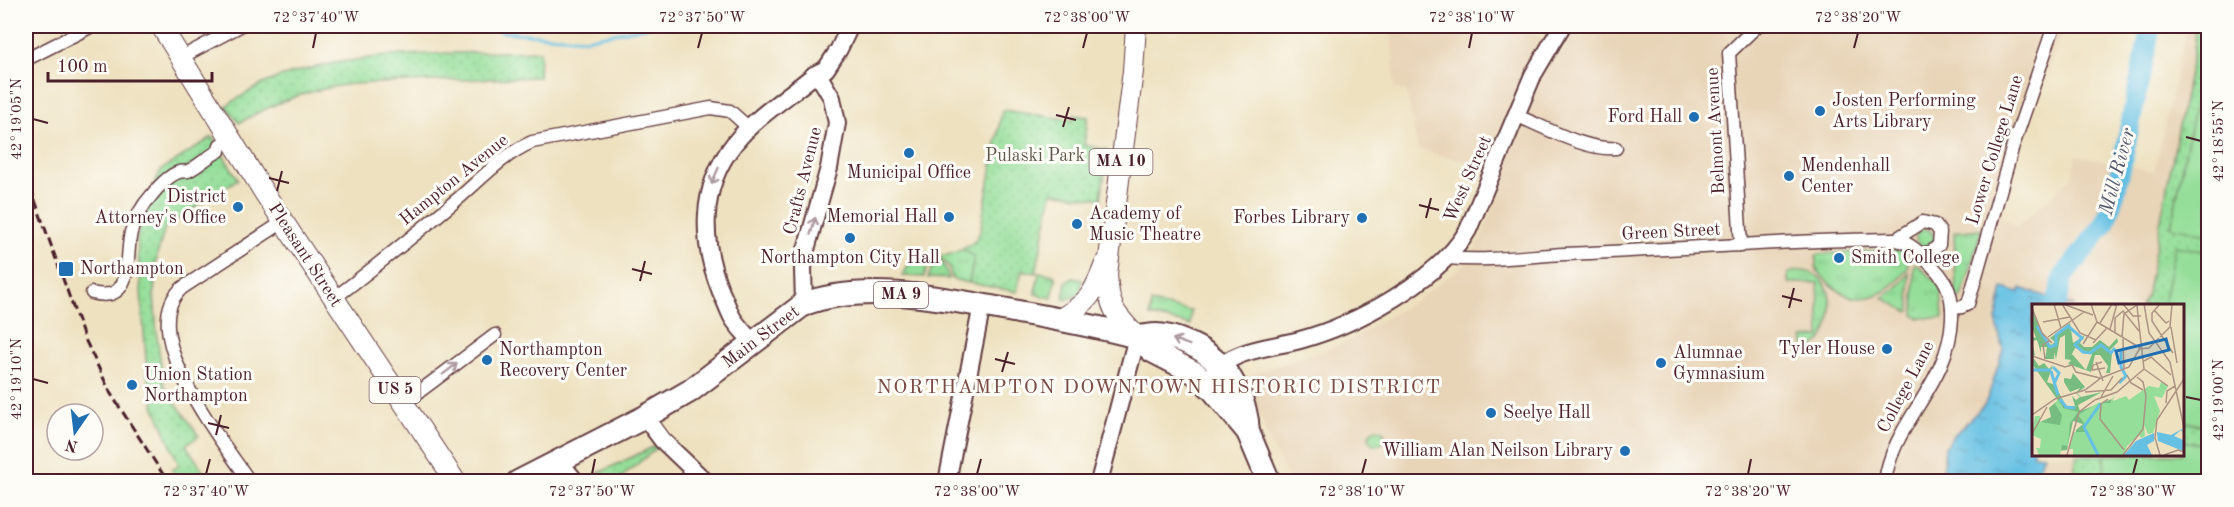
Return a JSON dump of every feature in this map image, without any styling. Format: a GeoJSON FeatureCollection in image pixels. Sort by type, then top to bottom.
{"type":"FeatureCollection","features":[{"type":"Feature","properties":{"kind":"highway","name":"Main Street"},"geometry":{"type":"LineString","coordinates":[[518,482],[645,417],[690,391],[804,304],[834,296],[880,294],[922,296],[1060,319],[1137,337],[1157,335],[1179,341],[1205,353],[1213,374]]}},
{"type":"Feature","properties":{"kind":"highway"},"geometry":{"type":"LineString","coordinates":[[1213,374],[1233,382],[1248,414],[1248,432],[1269,482]]}},
{"type":"Feature","properties":{"kind":"main road","name":"Pleasant Street"},"geometry":{"type":"LineString","coordinates":[[161,26],[225,141],[283,222],[456,482]]}},
{"type":"Feature","properties":{"kind":"main road","name":"MA 10"},"geometry":{"type":"LineString","coordinates":[[1136,26],[1133,71],[1107,274],[1111,304],[1117,316],[1137,337]]}},
{"type":"Feature","properties":{"kind":"main road","name":"MA 10"},"geometry":{"type":"LineString","coordinates":[[1060,319],[1079,308],[1090,297],[1109,253]]}},
{"type":"Feature","properties":{"kind":"street"},"geometry":{"type":"LineString","coordinates":[[31,57],[92,26]]}},
{"type":"Feature","properties":{"kind":"street"},"geometry":{"type":"LineString","coordinates":[[180,58],[240,26]]}},
{"type":"Feature","properties":{"kind":"street"},"geometry":{"type":"LineString","coordinates":[[814,75],[816,63],[832,41],[838,26]]}},
{"type":"Feature","properties":{"kind":"street"},"geometry":{"type":"LineString","coordinates":[[752,342],[732,317],[710,258],[706,223],[709,189],[734,144],[749,128],[814,75],[826,69],[850,26]]}},
{"type":"Feature","properties":{"kind":"street","name":"West Street"},"geometry":{"type":"LineString","coordinates":[[1213,374],[1234,356],[1328,331],[1361,316],[1396,298],[1447,258],[1461,244],[1468,230],[1533,75],[1562,26]]}},
{"type":"Feature","properties":{"kind":"street","name":"Belmont Avenue"},"geometry":{"type":"LineString","coordinates":[[1741,246],[1729,53],[1757,26]]}},
{"type":"Feature","properties":{"kind":"street","name":"Lower College Lane"},"geometry":{"type":"LineString","coordinates":[[1952,308],[1968,304],[2012,149],[2054,26]]}},
{"type":"Feature","properties":{"kind":"street","name":"Crafts Avenue"},"geometry":{"type":"LineString","coordinates":[[804,304],[805,253],[829,168],[837,123],[832,98],[822,81],[814,75]]}},
{"type":"Feature","properties":{"kind":"street","name":"Hampton Avenue"},"geometry":{"type":"LineString","coordinates":[[333,299],[426,225],[486,172],[532,142],[711,108],[730,111],[749,128]]}},
{"type":"Feature","properties":{"kind":"street"},"geometry":{"type":"LineString","coordinates":[[1516,116],[1585,144],[1604,149],[1616,148]]}},
{"type":"Feature","properties":{"kind":"street"},"geometry":{"type":"LineString","coordinates":[[92,293],[109,294],[118,290],[122,284],[127,272],[131,232],[138,215],[155,190],[178,172],[187,171],[219,151],[225,141]]}},
{"type":"Feature","properties":{"kind":"street"},"geometry":{"type":"LineString","coordinates":[[250,482],[181,377],[168,327],[172,300],[182,288],[283,222]]}},
{"type":"Feature","properties":{"kind":"street","name":"Green Street"},"geometry":{"type":"LineString","coordinates":[[1447,258],[1476,261],[1527,256],[1896,239],[1923,222],[1935,225],[1940,232],[1939,245],[1931,252],[1920,254]]}},
{"type":"Feature","properties":{"kind":"street"},"geometry":{"type":"LineString","coordinates":[[1896,239],[1905,242],[1920,254],[1946,282],[1952,308]]}},
{"type":"Feature","properties":{"kind":"street"},"geometry":{"type":"LineString","coordinates":[[947,482],[982,306]]}},
{"type":"Feature","properties":{"kind":"street","name":"College Lane"},"geometry":{"type":"LineString","coordinates":[[1885,482],[1895,446],[1930,388],[1947,351],[1952,332],[1952,308]]}},
{"type":"Feature","properties":{"kind":"street"},"geometry":{"type":"LineString","coordinates":[[404,403],[495,335]]}},
{"type":"Feature","properties":{"kind":"street"},"geometry":{"type":"LineString","coordinates":[[1100,482],[1137,337]]}},
{"type":"Feature","properties":{"kind":"street"},"geometry":{"type":"LineString","coordinates":[[645,417],[662,440],[706,482]]}},
{"type":"Feature","properties":{"kind":"street"},"geometry":{"type":"LineString","coordinates":[[559,461],[576,482]]}},
{"type":"Feature","properties":{"kind":"shaded area","name":"Smith College"},"geometry":{"type":"Polygon","coordinates":[[[1391,26],[1526,26],[1559,55],[1578,26],[2064,26],[2024,135],[2001,217],[2017,227],[2072,177],[2076,155],[2154,171],[2187,26],[2208,26],[2208,481],[1290,481],[1265,432],[1247,376],[1342,344],[1415,301],[1467,263],[1483,235],[1504,172],[1418,149],[1406,90],[1395,89],[1391,26]]]}},
{"type":"Feature","properties":{"kind":"green space"},"geometry":{"type":"Polygon","coordinates":[[[2194,26],[2208,26],[2208,481],[2075,482],[2077,456],[2183,456],[2183,304],[2142,304],[2146,297],[2195,42],[2194,26]]]}},
{"type":"Feature","properties":{"kind":"green space"},"geometry":{"type":"Polygon","coordinates":[[[540,51],[539,77],[351,84],[293,98],[266,108],[239,123],[226,106],[276,79],[314,67],[346,61],[410,54],[540,51]]]}},
{"type":"Feature","properties":{"kind":"green space"},"geometry":{"type":"Polygon","coordinates":[[[2205,51],[2208,51],[2208,234],[2171,227],[2205,51]]]}},
{"type":"Feature","properties":{"kind":"green space","name":"Pulaski Park"},"geometry":{"type":"Polygon","coordinates":[[[1002,110],[1073,120],[1074,115],[1088,117],[1084,145],[1108,150],[1101,199],[1052,192],[1036,273],[1022,270],[1017,292],[969,283],[974,257],[963,249],[974,242],[980,232],[1002,110]]]}},
{"type":"Feature","properties":{"kind":"green space"},"geometry":{"type":"Polygon","coordinates":[[[212,137],[238,179],[165,228],[157,255],[154,293],[164,386],[199,436],[186,445],[210,481],[179,481],[172,470],[179,465],[155,408],[147,373],[137,238],[148,197],[161,170],[212,137]]]}},
{"type":"Feature","properties":{"kind":"green space"},"geometry":{"type":"Polygon","coordinates":[[[1921,229],[1929,229],[1934,234],[1932,245],[1921,247],[1916,242],[1916,234],[1921,229]]]}},
{"type":"Feature","properties":{"kind":"green space"},"geometry":{"type":"Polygon","coordinates":[[[1980,229],[1962,297],[1959,299],[1956,297],[1954,232],[1980,229]]]}},
{"type":"Feature","properties":{"kind":"green space"},"geometry":{"type":"Polygon","coordinates":[[[2175,246],[2208,252],[2208,427],[2183,421],[2183,304],[2163,304],[2175,246]]]}},
{"type":"Feature","properties":{"kind":"green space"},"geometry":{"type":"Polygon","coordinates":[[[963,249],[975,257],[969,283],[952,279],[949,267],[941,258],[942,255],[963,249]]]}},
{"type":"Feature","properties":{"kind":"green space"},"geometry":{"type":"Polygon","coordinates":[[[1903,251],[1908,257],[1908,268],[1897,281],[1875,296],[1852,297],[1828,283],[1816,267],[1816,257],[1819,254],[1903,251]]]}},
{"type":"Feature","properties":{"kind":"green space"},"geometry":{"type":"Polygon","coordinates":[[[920,256],[927,256],[929,263],[924,277],[902,276],[916,258],[918,258],[918,263],[921,263],[920,256]]]}},
{"type":"Feature","properties":{"kind":"green space"},"geometry":{"type":"Polygon","coordinates":[[[940,260],[949,279],[928,278],[933,265],[940,260]]]}},
{"type":"Feature","properties":{"kind":"green space"},"geometry":{"type":"Polygon","coordinates":[[[1914,264],[1918,265],[1941,288],[1943,318],[1919,318],[1914,315],[1914,264]]]}},
{"type":"Feature","properties":{"kind":"green space"},"geometry":{"type":"Polygon","coordinates":[[[1798,271],[1812,273],[1822,280],[1831,304],[1826,330],[1820,341],[1811,349],[1805,348],[1803,338],[1820,337],[1818,283],[1788,283],[1788,273],[1798,271]]]}},
{"type":"Feature","properties":{"kind":"green space"},"geometry":{"type":"Polygon","coordinates":[[[1039,272],[1053,275],[1056,278],[1052,298],[1035,294],[1039,272]]]}},
{"type":"Feature","properties":{"kind":"green space"},"geometry":{"type":"Polygon","coordinates":[[[1909,273],[1910,311],[1908,312],[1883,298],[1909,273]]]}},
{"type":"Feature","properties":{"kind":"green space"},"geometry":{"type":"Polygon","coordinates":[[[1073,278],[1082,280],[1079,295],[1065,300],[1063,298],[1066,282],[1073,278]]]}},
{"type":"Feature","properties":{"kind":"green space"},"geometry":{"type":"Polygon","coordinates":[[[1151,303],[1191,311],[1190,325],[1150,316],[1151,303]]]}},
{"type":"Feature","properties":{"kind":"green space"},"geometry":{"type":"Polygon","coordinates":[[[1377,429],[1385,437],[1377,445],[1369,437],[1377,429]]]}},
{"type":"Feature","properties":{"kind":"green space"},"geometry":{"type":"Polygon","coordinates":[[[2183,441],[2208,445],[2208,481],[2104,481],[2105,456],[2183,456],[2183,441]]]}},
{"type":"Feature","properties":{"kind":"green space"},"geometry":{"type":"Polygon","coordinates":[[[655,446],[657,448],[619,481],[594,481],[590,477],[655,446]]]}},
{"type":"Feature","properties":{"kind":"water"},"geometry":{"type":"Polygon","coordinates":[[[2003,288],[2019,293],[2021,288],[2068,304],[2032,304],[2032,456],[2044,456],[2040,468],[2042,481],[1941,481],[1938,476],[1943,470],[1945,447],[1985,404],[1991,388],[2003,350],[1996,320],[2003,288]]]}},
{"type":"Feature","properties":{"kind":"waterway"},"geometry":{"type":"LineString","coordinates":[[491,26],[503,32],[585,39],[650,26]]}},
{"type":"Feature","properties":{"kind":"waterway","name":"Mill River"},"geometry":{"type":"LineString","coordinates":[[2056,304],[2063,277],[2105,223],[2116,191],[2151,26]]}},
{"type":"Feature","properties":{"kind":"railway"},"geometry":{"type":"LineString","coordinates":[[26,175],[83,335],[111,394],[168,482]]}},
{"type":"Feature","properties":{"kind":"place","name":"Josten Performing Arts Library"},"geometry":{"type":"Point","coordinates":[1820,111]}},
{"type":"Feature","properties":{"kind":"place","name":"Ford Hall"},"geometry":{"type":"Point","coordinates":[1694,117]}},
{"type":"Feature","properties":{"kind":"place","name":"Municipal Office"},"geometry":{"type":"Point","coordinates":[909,153]}},
{"type":"Feature","properties":{"kind":"place","name":"Mendenhall Center"},"geometry":{"type":"Point","coordinates":[1789,176]}},
{"type":"Feature","properties":{"kind":"place","name":"District Attorney's Office"},"geometry":{"type":"Point","coordinates":[238,207]}},
{"type":"Feature","properties":{"kind":"place","name":"Memorial Hall"},"geometry":{"type":"Point","coordinates":[949,217]}},
{"type":"Feature","properties":{"kind":"place","name":"Forbes Library"},"geometry":{"type":"Point","coordinates":[1362,218]}},
{"type":"Feature","properties":{"kind":"place","name":"Academy of Music Theatre"},"geometry":{"type":"Point","coordinates":[1077,224]}},
{"type":"Feature","properties":{"kind":"place","name":"Northampton City Hall"},"geometry":{"type":"Point","coordinates":[850,238]}},
{"type":"Feature","properties":{"kind":"place","name":"Smith College"},"geometry":{"type":"Point","coordinates":[1839,258]}},
{"type":"Feature","properties":{"kind":"place","name":"Northampton"},"geometry":{"type":"Point","coordinates":[66,269]}},
{"type":"Feature","properties":{"kind":"place","name":"Tyler House"},"geometry":{"type":"Point","coordinates":[1887,349]}},
{"type":"Feature","properties":{"kind":"place","name":"Northampton Recovery Center"},"geometry":{"type":"Point","coordinates":[487,360]}},
{"type":"Feature","properties":{"kind":"place","name":"Alumnae Gymnasium"},"geometry":{"type":"Point","coordinates":[1661,363]}},
{"type":"Feature","properties":{"kind":"place","name":"Union Station Northampton"},"geometry":{"type":"Point","coordinates":[132,385]}},
{"type":"Feature","properties":{"kind":"place","name":"Seelye Hall"},"geometry":{"type":"Point","coordinates":[1491,413]}},
{"type":"Feature","properties":{"kind":"place","name":"William Alan Neilson Library"},"geometry":{"type":"Point","coordinates":[1625,451]}},
{"type":"Feature","properties":{"kind":"district","name":"NORTHAMPTON DOWNTOWN HISTORIC DISTRICT"},"geometry":{"type":"Point","coordinates":[1159,388]}}]}
